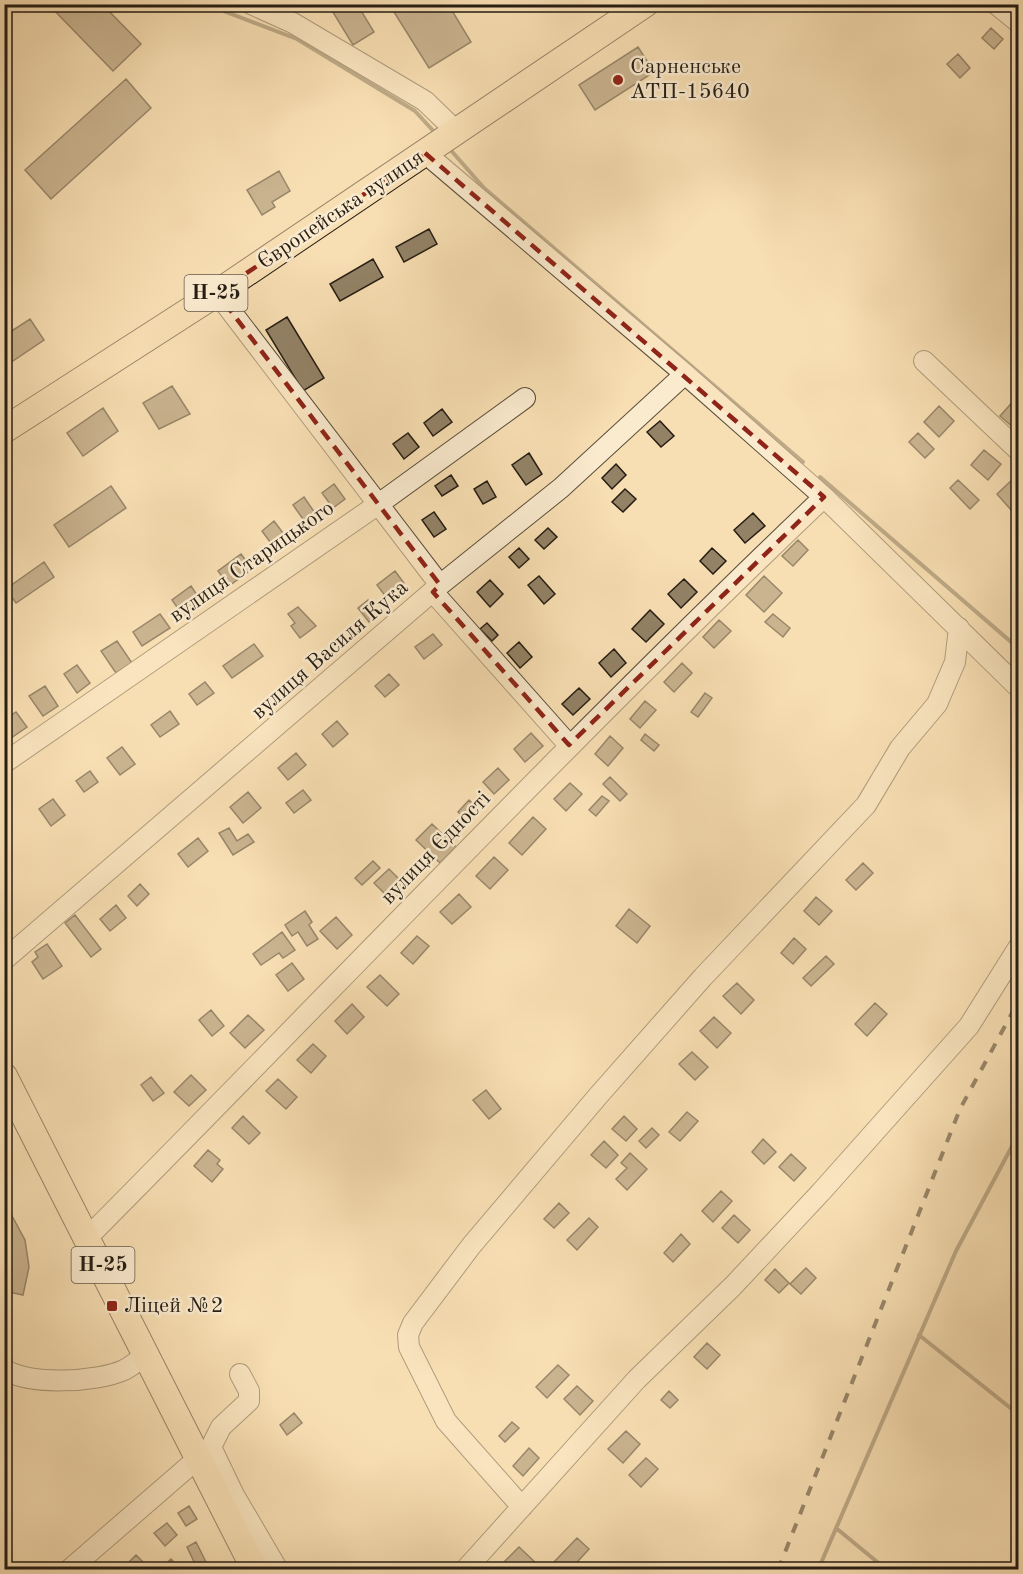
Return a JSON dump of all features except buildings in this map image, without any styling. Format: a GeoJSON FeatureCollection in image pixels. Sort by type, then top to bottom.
{"type":"FeatureCollection","features":[{"type":"Feature","properties":{"kind":"main road","name":"Європейська вулиця"},"geometry":{"type":"LineString","coordinates":[[4,430],[217,292],[645,4]]}},
{"type":"Feature","properties":{"kind":"main road","name":"Н-25"},"geometry":{"type":"LineString","coordinates":[[5,1077],[148,1354],[206,1452],[255,1569]]}},
{"type":"Feature","properties":{"kind":"street"},"geometry":{"type":"LineString","coordinates":[[251,4],[293,23],[425,101],[441,143],[685,374],[824,497],[1018,687]]}},
{"type":"Feature","properties":{"kind":"street"},"geometry":{"type":"LineString","coordinates":[[996,4],[1018,22]]}},
{"type":"Feature","properties":{"kind":"street"},"geometry":{"type":"LineString","coordinates":[[217,292],[380,503],[437,589],[569,745]]}},
{"type":"Feature","properties":{"kind":"street"},"geometry":{"type":"LineString","coordinates":[[924,361],[1018,450]]}},
{"type":"Feature","properties":{"kind":"street","name":"вулиця Василя Кука"},"geometry":{"type":"LineString","coordinates":[[4,960],[437,589],[561,488],[685,374]]}},
{"type":"Feature","properties":{"kind":"street","name":"вулиця Старицького"},"geometry":{"type":"LineString","coordinates":[[4,763],[380,503],[525,398]]}},
{"type":"Feature","properties":{"kind":"street","name":"вулиця Єдності"},"geometry":{"type":"LineString","coordinates":[[88,1237],[337,985],[569,745],[824,497]]}},
{"type":"Feature","properties":{"kind":"street"},"geometry":{"type":"LineString","coordinates":[[522,1507],[446,1421],[409,1347],[408,1335],[413,1323],[471,1246],[598,1096],[703,977],[866,806],[900,748],[937,704],[955,662],[958,628]]}},
{"type":"Feature","properties":{"kind":"street"},"geometry":{"type":"LineString","coordinates":[[465,1569],[637,1379],[732,1286],[821,1192],[969,1026],[1018,948]]}},
{"type":"Feature","properties":{"kind":"street"},"geometry":{"type":"LineString","coordinates":[[4,1369],[25,1377],[82,1380],[103,1377],[124,1370],[148,1354]]}},
{"type":"Feature","properties":{"kind":"street"},"geometry":{"type":"LineString","coordinates":[[69,1569],[206,1452],[221,1427],[249,1401],[249,1391],[240,1374]]}},
{"type":"Feature","properties":{"kind":"street"},"geometry":{"type":"LineString","coordinates":[[206,1452],[278,1569]]}},
{"type":"Feature","properties":{"kind":"highlighted area"},"geometry":{"type":"Polygon","coordinates":[[[425,153],[824,497],[569,745],[433,592],[440,585],[217,293],[425,153]]]}},
{"type":"Feature","properties":{"kind":"waterway"},"geometry":{"type":"LineString","coordinates":[[205,4],[297,39],[415,111],[437,135]]}},
{"type":"Feature","properties":{"kind":"waterway"},"geometry":{"type":"LineString","coordinates":[[448,147],[484,188],[803,462]]}},
{"type":"Feature","properties":{"kind":"waterway"},"geometry":{"type":"LineString","coordinates":[[820,477],[1018,648]]}},
{"type":"Feature","properties":{"kind":"waterway"},"geometry":{"type":"LineString","coordinates":[[818,1570],[956,1251],[1018,1135]]}},
{"type":"Feature","properties":{"kind":"waterway"},"geometry":{"type":"LineString","coordinates":[[1010,1151],[1018,1158]]}},
{"type":"Feature","properties":{"kind":"waterway"},"geometry":{"type":"LineString","coordinates":[[919,1335],[1018,1414]]}},
{"type":"Feature","properties":{"kind":"waterway"},"geometry":{"type":"LineString","coordinates":[[836,1528],[887,1570]]}},
{"type":"Feature","properties":{"kind":"railway"},"geometry":{"type":"LineString","coordinates":[[778,1570],[960,1109],[1018,1002]]}},
{"type":"Feature","properties":{"kind":"place","name":"Сарненське АТП-15640"},"geometry":{"type":"Point","coordinates":[618,80]}},
{"type":"Feature","properties":{"kind":"place","name":"Ліцей №2"},"geometry":{"type":"Point","coordinates":[112,1306]}}]}
